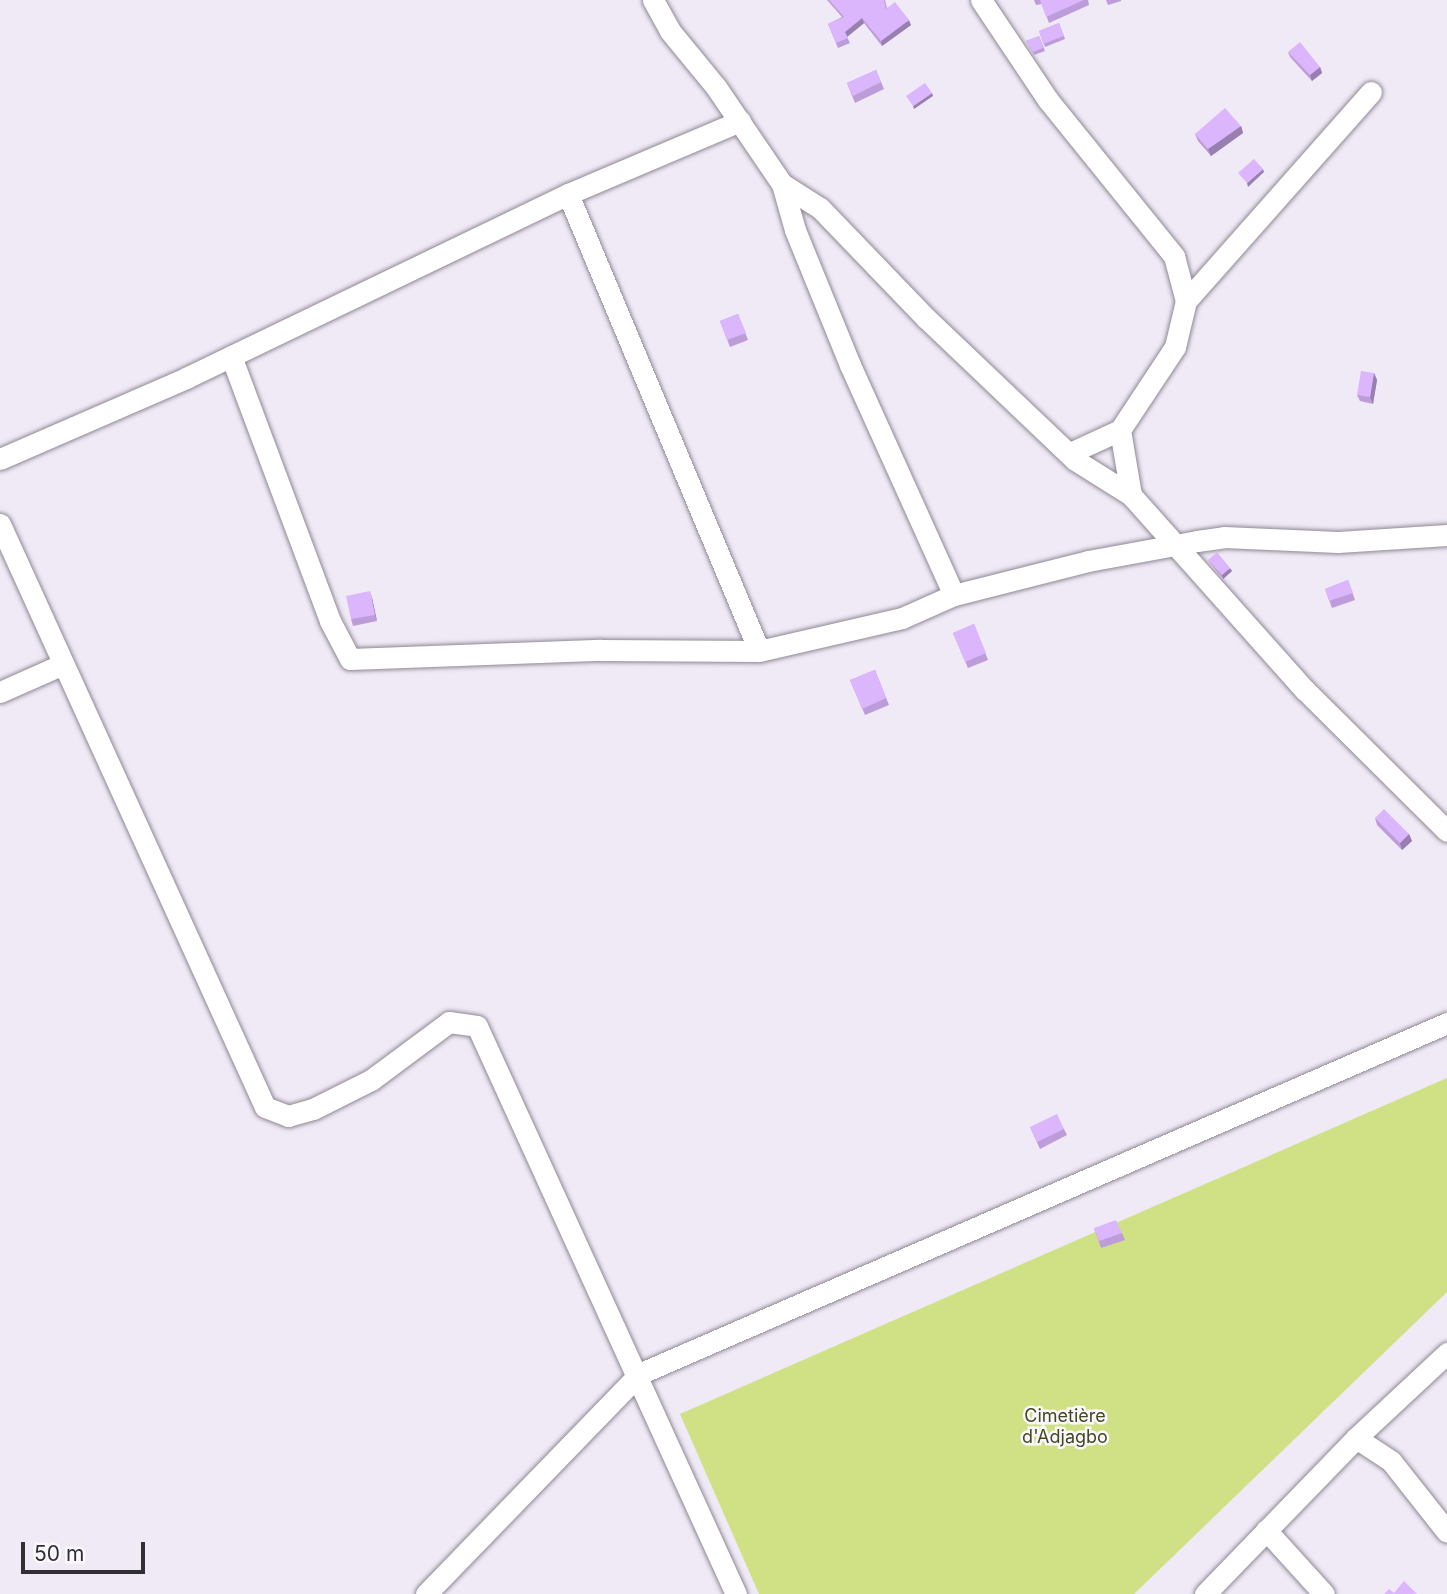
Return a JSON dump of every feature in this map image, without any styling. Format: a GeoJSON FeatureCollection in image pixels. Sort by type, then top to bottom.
{"type":"FeatureCollection","features":[{"type":"Feature","properties":{"kind":"street"},"geometry":{"type":"LineString","coordinates":[[653,0],[670,31],[740,121],[782,184],[795,230],[850,365],[954,595]]}},
{"type":"Feature","properties":{"kind":"street"},"geometry":{"type":"LineString","coordinates":[[981,0],[1048,100],[1174,257],[1186,301]]}},
{"type":"Feature","properties":{"kind":"street"},"geometry":{"type":"LineString","coordinates":[[1070,453],[1120,430],[1175,347],[1186,301],[1371,92]]}},
{"type":"Feature","properties":{"kind":"street"},"geometry":{"type":"LineString","coordinates":[[0,459],[231,356],[568,194],[740,121]]}},
{"type":"Feature","properties":{"kind":"street"},"geometry":{"type":"LineString","coordinates":[[782,184],[820,208],[927,319],[1070,453],[1131,495],[1174,548],[1305,690],[1447,831]]}},
{"type":"Feature","properties":{"kind":"street"},"geometry":{"type":"LineString","coordinates":[[568,194],[759,651]]}},
{"type":"Feature","properties":{"kind":"street"},"geometry":{"type":"LineString","coordinates":[[231,356],[330,621],[350,659],[431,653],[759,651],[902,618],[954,595],[1088,561],[1174,548],[1224,537],[1338,542],[1447,535]]}},
{"type":"Feature","properties":{"kind":"street"},"geometry":{"type":"LineString","coordinates":[[1120,430],[1131,495]]}},
{"type":"Feature","properties":{"kind":"street"},"geometry":{"type":"LineString","coordinates":[[0,524],[61,665],[265,1107],[288,1116],[313,1109],[371,1080],[449,1022],[477,1026],[639,1374],[736,1594]]}},
{"type":"Feature","properties":{"kind":"street"},"geometry":{"type":"LineString","coordinates":[[0,692],[61,665]]}},
{"type":"Feature","properties":{"kind":"street"},"geometry":{"type":"LineString","coordinates":[[426,1594],[639,1374],[1447,1023]]}},
{"type":"Feature","properties":{"kind":"street"},"geometry":{"type":"LineString","coordinates":[[1205,1594],[1356,1438],[1447,1353]]}},
{"type":"Feature","properties":{"kind":"street"},"geometry":{"type":"LineString","coordinates":[[1356,1438],[1391,1461],[1447,1532]]}},
{"type":"Feature","properties":{"kind":"street"},"geometry":{"type":"LineString","coordinates":[[1266,1530],[1324,1594]]}},
{"type":"Feature","properties":{"kind":"green space","name":"Cimetière d'Adjagbo"},"geometry":{"type":"Polygon","coordinates":[[[1447,1078],[1447,1292],[1134,1594],[759,1594],[680,1414],[1447,1078]]]}},
{"type":"Feature","properties":{"kind":"building"},"geometry":{"type":"Polygon","coordinates":[[[829,0],[884,0],[886,9],[895,2],[909,20],[881,41],[862,18],[845,32],[848,38],[836,43],[828,24],[844,17],[829,0]]]}},
{"type":"Feature","properties":{"kind":"building"},"geometry":{"type":"Polygon","coordinates":[[[1040,0],[1084,0],[1046,17],[1040,0]]]}},
{"type":"Feature","properties":{"kind":"building"},"geometry":{"type":"Polygon","coordinates":[[[1059,23],[1064,36],[1043,44],[1039,31],[1059,23]]]}},
{"type":"Feature","properties":{"kind":"building"},"geometry":{"type":"Polygon","coordinates":[[[1039,36],[1043,48],[1033,52],[1026,41],[1039,36]]]}},
{"type":"Feature","properties":{"kind":"building"},"geometry":{"type":"Polygon","coordinates":[[[1300,42],[1320,67],[1310,75],[1288,52],[1300,42]]]}},
{"type":"Feature","properties":{"kind":"building"},"geometry":{"type":"Polygon","coordinates":[[[876,70],[881,82],[853,96],[847,83],[876,70]]]}},
{"type":"Feature","properties":{"kind":"building"},"geometry":{"type":"Polygon","coordinates":[[[925,83],[932,93],[913,106],[906,96],[925,83]]]}},
{"type":"Feature","properties":{"kind":"building"},"geometry":{"type":"Polygon","coordinates":[[[1225,108],[1241,126],[1208,149],[1195,134],[1225,108]]]}},
{"type":"Feature","properties":{"kind":"building"},"geometry":{"type":"Polygon","coordinates":[[[1254,159],[1263,169],[1247,183],[1238,173],[1254,159]]]}},
{"type":"Feature","properties":{"kind":"building"},"geometry":{"type":"Polygon","coordinates":[[[738,314],[746,333],[727,340],[720,321],[738,314]]]}},
{"type":"Feature","properties":{"kind":"building"},"geometry":{"type":"Polygon","coordinates":[[[1361,371],[1374,373],[1370,397],[1357,395],[1361,371]]]}},
{"type":"Feature","properties":{"kind":"building"},"geometry":{"type":"Polygon","coordinates":[[[1217,552],[1230,568],[1222,575],[1208,560],[1217,552]]]}},
{"type":"Feature","properties":{"kind":"building"},"geometry":{"type":"Polygon","coordinates":[[[1348,580],[1353,593],[1329,601],[1325,589],[1348,580]]]}},
{"type":"Feature","properties":{"kind":"building"},"geometry":{"type":"Polygon","coordinates":[[[370,591],[375,615],[351,619],[346,596],[370,591]]]}},
{"type":"Feature","properties":{"kind":"building"},"geometry":{"type":"Polygon","coordinates":[[[974,624],[986,653],[965,662],[953,633],[974,624]]]}},
{"type":"Feature","properties":{"kind":"building"},"geometry":{"type":"Polygon","coordinates":[[[875,670],[886,698],[862,709],[850,680],[875,670]]]}},
{"type":"Feature","properties":{"kind":"building"},"geometry":{"type":"Polygon","coordinates":[[[1384,809],[1409,834],[1400,843],[1375,818],[1384,809]]]}},
{"type":"Feature","properties":{"kind":"building"},"geometry":{"type":"Polygon","coordinates":[[[1057,1114],[1064,1129],[1037,1142],[1030,1127],[1057,1114]]]}},
{"type":"Feature","properties":{"kind":"building"},"geometry":{"type":"Polygon","coordinates":[[[1116,1220],[1122,1233],[1099,1241],[1094,1228],[1116,1220]]]}},
{"type":"Feature","properties":{"kind":"building"},"geometry":{"type":"Polygon","coordinates":[[[1404,1581],[1417,1594],[1384,1594],[1389,1589],[1394,1593],[1404,1581]]]}}]}
